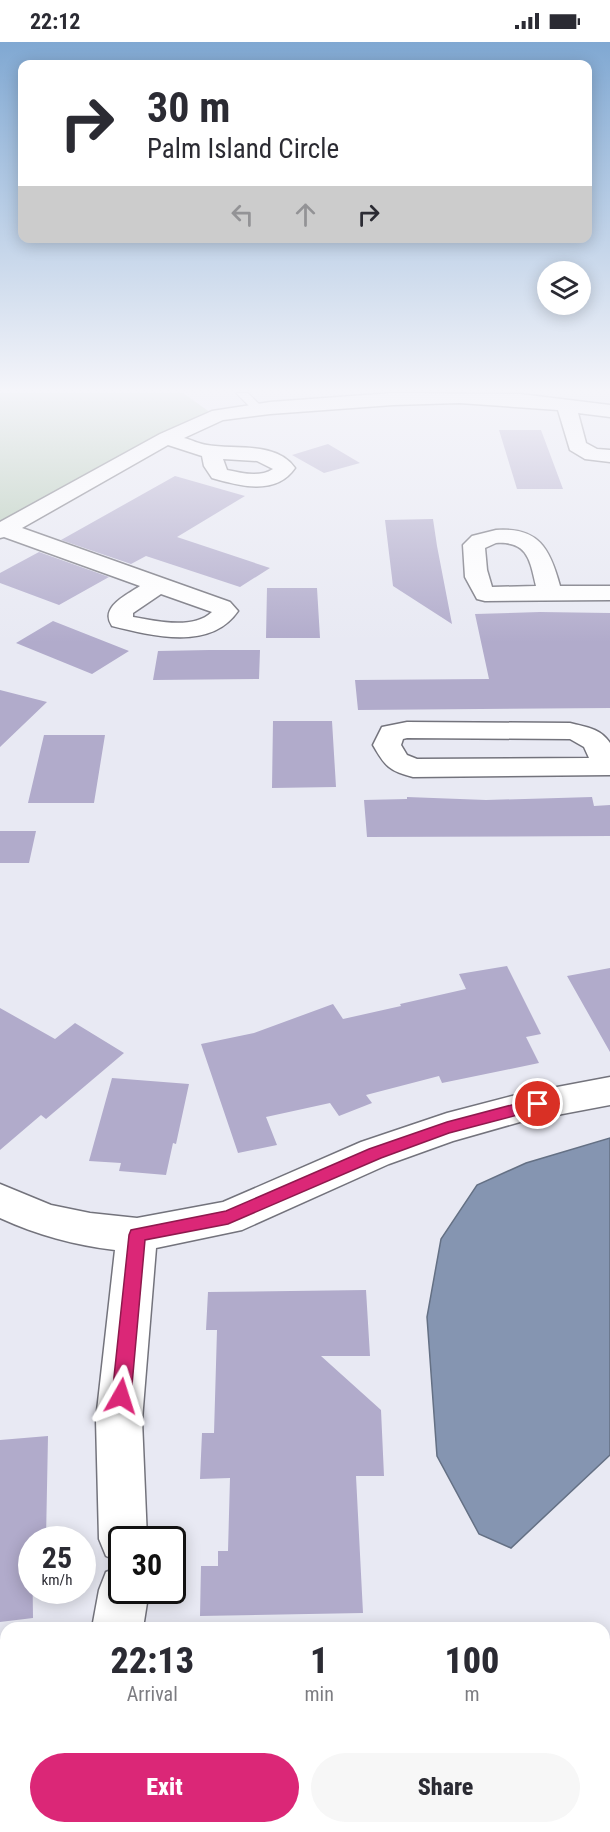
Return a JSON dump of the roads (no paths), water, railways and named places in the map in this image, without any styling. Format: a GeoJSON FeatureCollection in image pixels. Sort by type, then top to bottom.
{"type":"FeatureCollection","features":[{"type":"Feature","properties":{"kind":"street"},"geometry":{"type":"LineString","coordinates":[[2,530],[98,477]]}},
{"type":"Feature","properties":{"kind":"street"},"geometry":{"type":"LineString","coordinates":[[2,530],[159,584]]}},
{"type":"Feature","properties":{"kind":"street"},"geometry":{"type":"LineString","coordinates":[[550,593],[610,593]]}},
{"type":"Feature","properties":{"kind":"street"},"geometry":{"type":"LineString","coordinates":[[407,730],[570,731],[589,735],[598,743],[607,766],[413,768],[396,761],[387,745],[392,733],[407,730]]}},
{"type":"Feature","properties":{"kind":"street"},"geometry":{"type":"LineString","coordinates":[[0,1200],[45,1220],[90,1230],[137,1235],[228,1218],[375,1153],[447,1128],[520,1108],[610,1091]]}},
{"type":"Feature","properties":{"kind":"street"},"geometry":{"type":"LineString","coordinates":[[123,1526],[119,1420],[137,1235]]}},
{"type":"Feature","properties":{"kind":"street"},"geometry":{"type":"LineString","coordinates":[[118,1622],[121,1604]]}},
{"type":"Feature","properties":{"kind":"water"},"geometry":{"type":"Polygon","coordinates":[[[610,1138],[610,1455],[511,1548],[479,1534],[437,1456],[427,1317],[441,1239],[477,1185],[526,1163],[610,1138]]]}}]}
